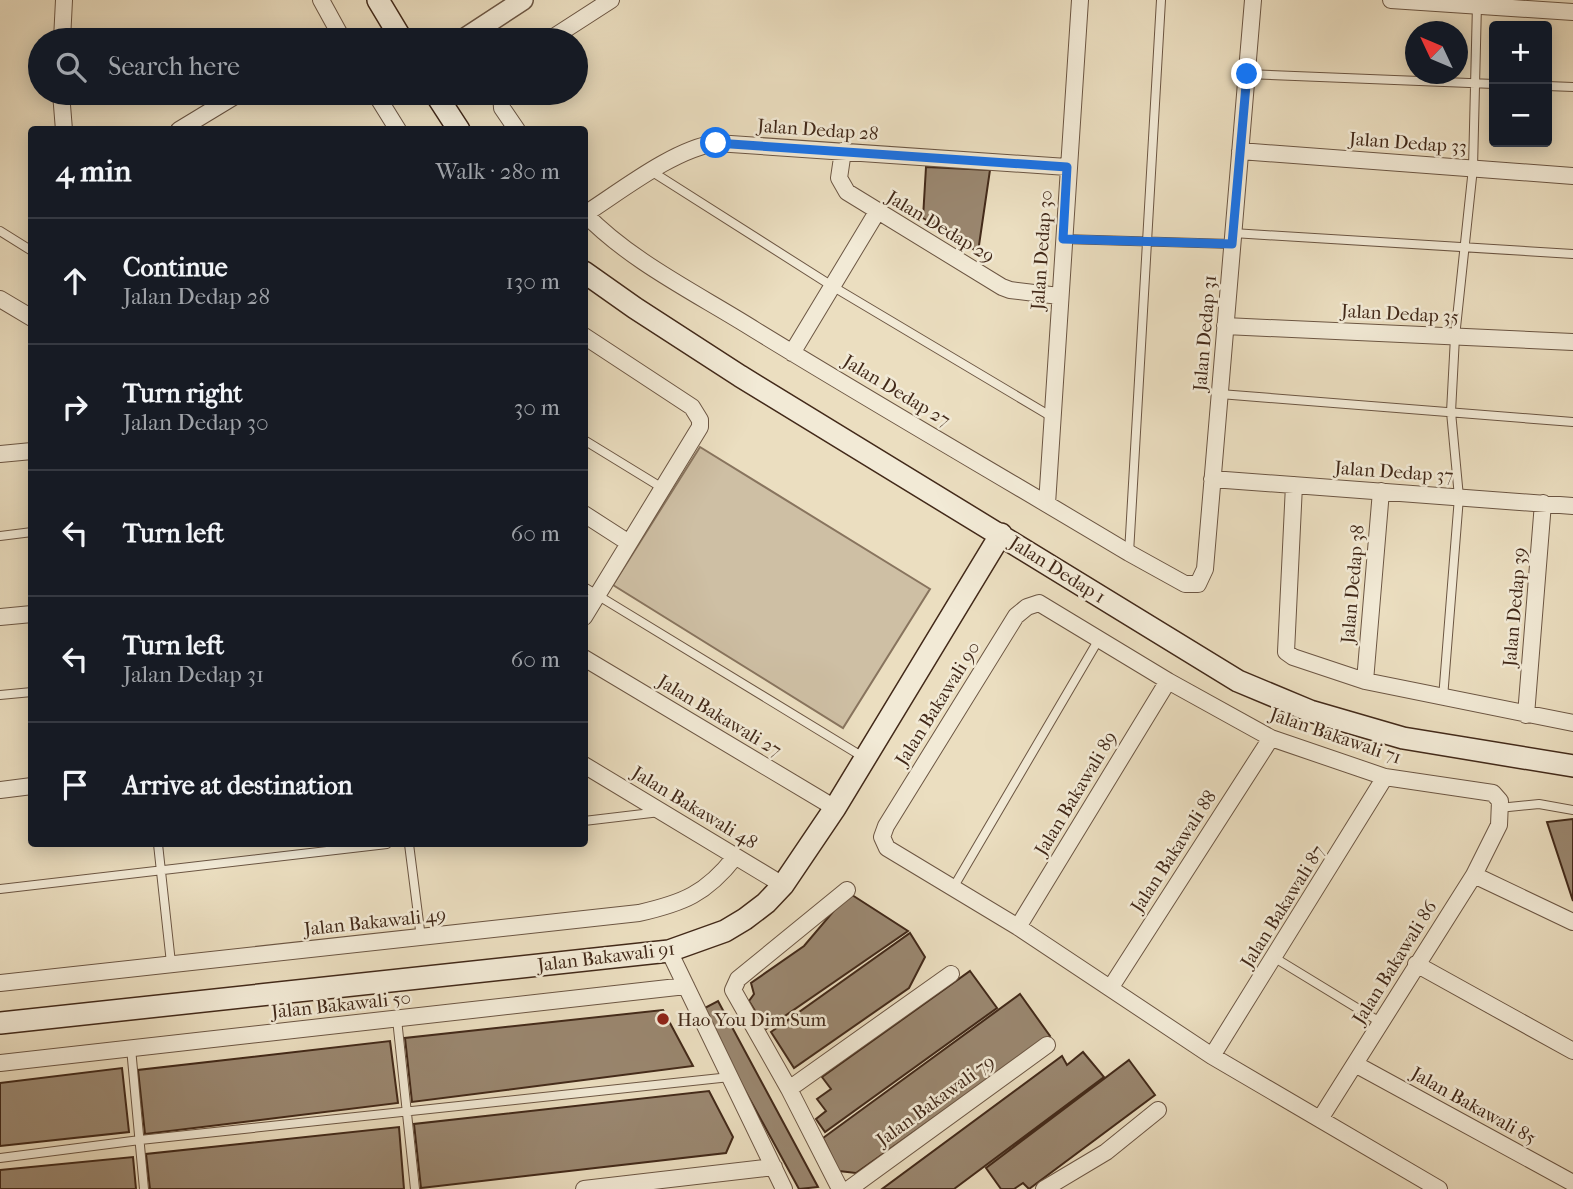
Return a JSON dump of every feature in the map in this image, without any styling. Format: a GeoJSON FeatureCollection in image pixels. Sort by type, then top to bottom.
{"type":"FeatureCollection","features":[{"type":"Feature","properties":{"kind":"main road"},"geometry":{"type":"LineString","coordinates":[[378,0],[395,28]]}},
{"type":"Feature","properties":{"kind":"main road"},"geometry":{"type":"LineString","coordinates":[[443,105],[456,126]]}},
{"type":"Feature","properties":{"kind":"main road","name":"Jalan Dedap 1"},"geometry":{"type":"LineString","coordinates":[[588,275],[740,376],[1237,681],[1310,711],[1403,738],[1573,766]]}},
{"type":"Feature","properties":{"kind":"main road","name":"Jalan Bakawali 91"},"geometry":{"type":"LineString","coordinates":[[0,1023],[669,951],[735,925],[766,903],[783,885],[835,808],[1001,534]]}},
{"type":"Feature","properties":{"kind":"street"},"geometry":{"type":"LineString","coordinates":[[63,28],[64,0]]}},
{"type":"Feature","properties":{"kind":"street"},"geometry":{"type":"LineString","coordinates":[[321,0],[332,28]]}},
{"type":"Feature","properties":{"kind":"street"},"geometry":{"type":"LineString","coordinates":[[480,28],[523,0]]}},
{"type":"Feature","properties":{"kind":"street"},"geometry":{"type":"LineString","coordinates":[[568,28],[611,0]]}},
{"type":"Feature","properties":{"kind":"street","name":"Jalan Dedap 30"},"geometry":{"type":"LineString","coordinates":[[1047,504],[1080,0]]}},
{"type":"Feature","properties":{"kind":"street","name":"Jalan Dedap 31"},"geometry":{"type":"LineString","coordinates":[[1198,584],[1205,569],[1253,0]]}},
{"type":"Feature","properties":{"kind":"street"},"geometry":{"type":"LineString","coordinates":[[1391,0],[1573,12]]}},
{"type":"Feature","properties":{"kind":"street"},"geometry":{"type":"LineString","coordinates":[[62,105],[64,126]]}},
{"type":"Feature","properties":{"kind":"street"},"geometry":{"type":"LineString","coordinates":[[186,126],[220,105]]}},
{"type":"Feature","properties":{"kind":"street"},"geometry":{"type":"LineString","coordinates":[[382,105],[396,126]]}},
{"type":"Feature","properties":{"kind":"street"},"geometry":{"type":"LineString","coordinates":[[502,105],[514,126]]}},
{"type":"Feature","properties":{"kind":"street","name":"Jalan Dedap 28"},"geometry":{"type":"LineString","coordinates":[[588,212],[651,171],[694,148],[716,143],[1067,167]]}},
{"type":"Feature","properties":{"kind":"street","name":"Jalan Dedap 29"},"geometry":{"type":"LineString","coordinates":[[843,151],[840,184],[847,192],[1006,289],[1059,296]]}},
{"type":"Feature","properties":{"kind":"street","name":"Jalan Dedap 33"},"geometry":{"type":"LineString","coordinates":[[1240,151],[1573,176]]}},
{"type":"Feature","properties":{"kind":"street"},"geometry":{"type":"LineString","coordinates":[[792,353],[877,212]]}},
{"type":"Feature","properties":{"kind":"street","name":"Jalan Dedap 27"},"geometry":{"type":"LineString","coordinates":[[588,217],[603,232],[648,264],[792,353],[1129,553],[1185,584],[1198,584]]}},
{"type":"Feature","properties":{"kind":"street"},"geometry":{"type":"LineString","coordinates":[[0,299],[28,316]]}},
{"type":"Feature","properties":{"kind":"street","name":"Jalan Dedap 35"},"geometry":{"type":"LineString","coordinates":[[1225,326],[1573,342]]}},
{"type":"Feature","properties":{"kind":"street"},"geometry":{"type":"LineString","coordinates":[[588,339],[686,403],[697,413],[700,427],[629,543],[591,591]]}},
{"type":"Feature","properties":{"kind":"street"},"geometry":{"type":"LineString","coordinates":[[0,454],[28,451]]}},
{"type":"Feature","properties":{"kind":"street","name":"Jalan Dedap 37"},"geometry":{"type":"LineString","coordinates":[[1212,479],[1573,506]]}},
{"type":"Feature","properties":{"kind":"street"},"geometry":{"type":"LineString","coordinates":[[1294,485],[1286,652],[1293,657],[1365,681],[1573,723]]}},
{"type":"Feature","properties":{"kind":"street","name":"Jalan Dedap 38"},"geometry":{"type":"LineString","coordinates":[[1365,681],[1381,491]]}},
{"type":"Feature","properties":{"kind":"street","name":"Jalan Dedap 39"},"geometry":{"type":"LineString","coordinates":[[1526,715],[1543,503]]}},
{"type":"Feature","properties":{"kind":"street"},"geometry":{"type":"LineString","coordinates":[[588,517],[629,543]]}},
{"type":"Feature","properties":{"kind":"street","name":"Jalan Bakawali 71"},"geometry":{"type":"LineString","coordinates":[[1039,603],[1168,681],[1271,738],[1385,777],[1493,793],[1500,801],[1499,808]]}},
{"type":"Feature","properties":{"kind":"street","name":"Jalan Bakawali 90"},"geometry":{"type":"LineString","coordinates":[[953,888],[887,848],[883,837],[886,826],[1016,616],[1027,607],[1039,603]]}},
{"type":"Feature","properties":{"kind":"street"},"geometry":{"type":"LineString","coordinates":[[0,617],[28,614]]}},
{"type":"Feature","properties":{"kind":"street","name":"Jalan Bakawali 27"},"geometry":{"type":"LineString","coordinates":[[588,660],[835,808]]}},
{"type":"Feature","properties":{"kind":"street","name":"Jalan Bakawali 89"},"geometry":{"type":"LineString","coordinates":[[1018,927],[1168,681]]}},
{"type":"Feature","properties":{"kind":"street","name":"Jalan Bakawali 88"},"geometry":{"type":"LineString","coordinates":[[1111,987],[1271,738]]}},
{"type":"Feature","properties":{"kind":"street","name":"Jalan Bakawali 48"},"geometry":{"type":"LineString","coordinates":[[588,767],[783,885]]}},
{"type":"Feature","properties":{"kind":"street","name":"Jalan Bakawali 87"},"geometry":{"type":"LineString","coordinates":[[1212,1056],[1385,777]]}},
{"type":"Feature","properties":{"kind":"street"},"geometry":{"type":"LineString","coordinates":[[0,790],[28,786]]}},
{"type":"Feature","properties":{"kind":"street","name":"Jalan Bakawali 86"},"geometry":{"type":"LineString","coordinates":[[1320,1119],[1474,875],[1499,825],[1499,808]]}},
{"type":"Feature","properties":{"kind":"street","name":"Jalan Bakawali 49"},"geometry":{"type":"LineString","coordinates":[[0,983],[639,913],[674,905],[712,883],[735,857]]}},
{"type":"Feature","properties":{"kind":"street"},"geometry":{"type":"LineString","coordinates":[[1474,875],[1573,922]]}},
{"type":"Feature","properties":{"kind":"street"},"geometry":{"type":"LineString","coordinates":[[953,888],[1111,987],[1212,1056],[1439,1189]]}},
{"type":"Feature","properties":{"kind":"street"},"geometry":{"type":"LineString","coordinates":[[840,1189],[789,1089],[735,995],[735,984],[847,890]]}},
{"type":"Feature","properties":{"kind":"street"},"geometry":{"type":"LineString","coordinates":[[669,951],[784,1189]]}},
{"type":"Feature","properties":{"kind":"street"},"geometry":{"type":"LineString","coordinates":[[1416,964],[1573,1051]]}},
{"type":"Feature","properties":{"kind":"street"},"geometry":{"type":"LineString","coordinates":[[789,1089],[951,974]]}},
{"type":"Feature","properties":{"kind":"street","name":"Jalan Bakawali 50"},"geometry":{"type":"LineString","coordinates":[[0,1063],[686,986]]}},
{"type":"Feature","properties":{"kind":"street","name":"Jalan Bakawali 79"},"geometry":{"type":"LineString","coordinates":[[849,1189],[1046,1045]]}},
{"type":"Feature","properties":{"kind":"street","name":"Jalan Bakawali 85"},"geometry":{"type":"LineString","coordinates":[[1355,1064],[1573,1184]]}},
{"type":"Feature","properties":{"kind":"street"},"geometry":{"type":"LineString","coordinates":[[1044,1189],[1107,1152],[1158,1110]]}},
{"type":"Feature","properties":{"kind":"street"},"geometry":{"type":"LineString","coordinates":[[584,1189],[668,1184],[774,1167]]}},
{"type":"Feature","properties":{"kind":"lane"},"geometry":{"type":"LineString","coordinates":[[1129,553],[1161,0]]}},
{"type":"Feature","properties":{"kind":"lane"},"geometry":{"type":"LineString","coordinates":[[1443,698],[1459,497],[1451,412],[1455,337],[1473,168],[1477,4]]}},
{"type":"Feature","properties":{"kind":"lane"},"geometry":{"type":"LineString","coordinates":[[1247,74],[1489,84]]}},
{"type":"Feature","properties":{"kind":"lane"},"geometry":{"type":"LineString","coordinates":[[1552,86],[1573,88]]}},
{"type":"Feature","properties":{"kind":"lane"},"geometry":{"type":"LineString","coordinates":[[651,171],[832,286],[1052,417]]}},
{"type":"Feature","properties":{"kind":"lane"},"geometry":{"type":"LineString","coordinates":[[0,231],[28,248]]}},
{"type":"Feature","properties":{"kind":"lane"},"geometry":{"type":"LineString","coordinates":[[1063,239],[1148,241],[1233,238],[1573,254]]}},
{"type":"Feature","properties":{"kind":"lane"},"geometry":{"type":"LineString","coordinates":[[1220,394],[1573,422]]}},
{"type":"Feature","properties":{"kind":"lane"},"geometry":{"type":"LineString","coordinates":[[588,442],[664,489]]}},
{"type":"Feature","properties":{"kind":"lane"},"geometry":{"type":"LineString","coordinates":[[0,536],[28,532]]}},
{"type":"Feature","properties":{"kind":"lane"},"geometry":{"type":"LineString","coordinates":[[591,591],[865,758]]}},
{"type":"Feature","properties":{"kind":"lane"},"geometry":{"type":"LineString","coordinates":[[953,888],[1099,639]]}},
{"type":"Feature","properties":{"kind":"lane"},"geometry":{"type":"LineString","coordinates":[[0,695],[28,692]]}},
{"type":"Feature","properties":{"kind":"lane"},"geometry":{"type":"LineString","coordinates":[[1499,808],[1539,804],[1573,810]]}},
{"type":"Feature","properties":{"kind":"lane"},"geometry":{"type":"LineString","coordinates":[[588,821],[663,812]]}},
{"type":"Feature","properties":{"kind":"lane"},"geometry":{"type":"LineString","coordinates":[[158,847],[171,964]]}},
{"type":"Feature","properties":{"kind":"lane"},"geometry":{"type":"LineString","coordinates":[[0,889],[360,847]]}},
{"type":"Feature","properties":{"kind":"lane"},"geometry":{"type":"LineString","coordinates":[[410,847],[421,937]]}},
{"type":"Feature","properties":{"kind":"lane"},"geometry":{"type":"LineString","coordinates":[[1275,958],[1380,1022]]}},
{"type":"Feature","properties":{"kind":"lane"},"geometry":{"type":"LineString","coordinates":[[397,1018],[415,1189]]}},
{"type":"Feature","properties":{"kind":"lane"},"geometry":{"type":"LineString","coordinates":[[131,1048],[144,1189]]}},
{"type":"Feature","properties":{"kind":"lane"},"geometry":{"type":"LineString","coordinates":[[0,1158],[140,1140],[730,1077]]}},
{"type":"Feature","properties":{"kind":"shaded area"},"geometry":{"type":"Polygon","coordinates":[[[700,447],[930,589],[843,728],[613,585],[700,447]]]}},
{"type":"Feature","properties":{"kind":"building"},"geometry":{"type":"Polygon","coordinates":[[[926,167],[990,170],[978,252],[923,218],[926,167]]]}},
{"type":"Feature","properties":{"kind":"building"},"geometry":{"type":"Polygon","coordinates":[[[1573,819],[1573,901],[1547,822],[1573,819]]]}},
{"type":"Feature","properties":{"kind":"building"},"geometry":{"type":"Polygon","coordinates":[[[849,893],[908,931],[766,1029],[749,1001],[754,994],[751,983],[804,946],[849,893]]]}},
{"type":"Feature","properties":{"kind":"building"},"geometry":{"type":"Polygon","coordinates":[[[910,933],[925,957],[909,988],[794,1068],[771,1032],[910,933]]]}},
{"type":"Feature","properties":{"kind":"building"},"geometry":{"type":"Polygon","coordinates":[[[970,971],[997,1008],[825,1132],[816,1119],[826,1111],[817,1099],[831,1089],[822,1077],[970,971]]]}},
{"type":"Feature","properties":{"kind":"building"},"geometry":{"type":"Polygon","coordinates":[[[1020,994],[1050,1036],[856,1173],[839,1171],[823,1138],[1020,994]]]}},
{"type":"Feature","properties":{"kind":"building"},"geometry":{"type":"Polygon","coordinates":[[[718,1001],[818,1187],[799,1189],[701,1010],[718,1001]]]}},
{"type":"Feature","properties":{"kind":"building"},"geometry":{"type":"Polygon","coordinates":[[[663,1010],[693,1066],[412,1102],[405,1038],[663,1010]]]}},
{"type":"Feature","properties":{"kind":"building"},"geometry":{"type":"Polygon","coordinates":[[[390,1041],[398,1103],[145,1134],[138,1070],[390,1041]]]}},
{"type":"Feature","properties":{"kind":"building"},"geometry":{"type":"Polygon","coordinates":[[[1083,1052],[1104,1077],[954,1189],[882,1189],[1062,1056],[1067,1065],[1083,1052]]]}},
{"type":"Feature","properties":{"kind":"building"},"geometry":{"type":"Polygon","coordinates":[[[1129,1060],[1155,1095],[1029,1189],[1023,1183],[1014,1189],[1001,1189],[986,1168],[1129,1060]]]}},
{"type":"Feature","properties":{"kind":"building"},"geometry":{"type":"Polygon","coordinates":[[[122,1068],[129,1132],[0,1146],[0,1083],[122,1068]]]}},
{"type":"Feature","properties":{"kind":"building"},"geometry":{"type":"Polygon","coordinates":[[[709,1091],[733,1137],[726,1153],[421,1188],[414,1124],[709,1091]]]}},
{"type":"Feature","properties":{"kind":"building"},"geometry":{"type":"Polygon","coordinates":[[[399,1127],[404,1189],[150,1189],[146,1154],[399,1127]]]}},
{"type":"Feature","properties":{"kind":"building"},"geometry":{"type":"Polygon","coordinates":[[[133,1157],[136,1189],[0,1189],[0,1170],[133,1157]]]}},
{"type":"Feature","properties":{"kind":"place","name":"Hao You Dim Sum"},"geometry":{"type":"Point","coordinates":[663,1019]}},
{"type":"Feature","properties":{"kind":"route"},"geometry":{"type":"LineString","coordinates":[[716,143],[1067,167],[1063,239],[1232,244],[1247,74]]}}]}
